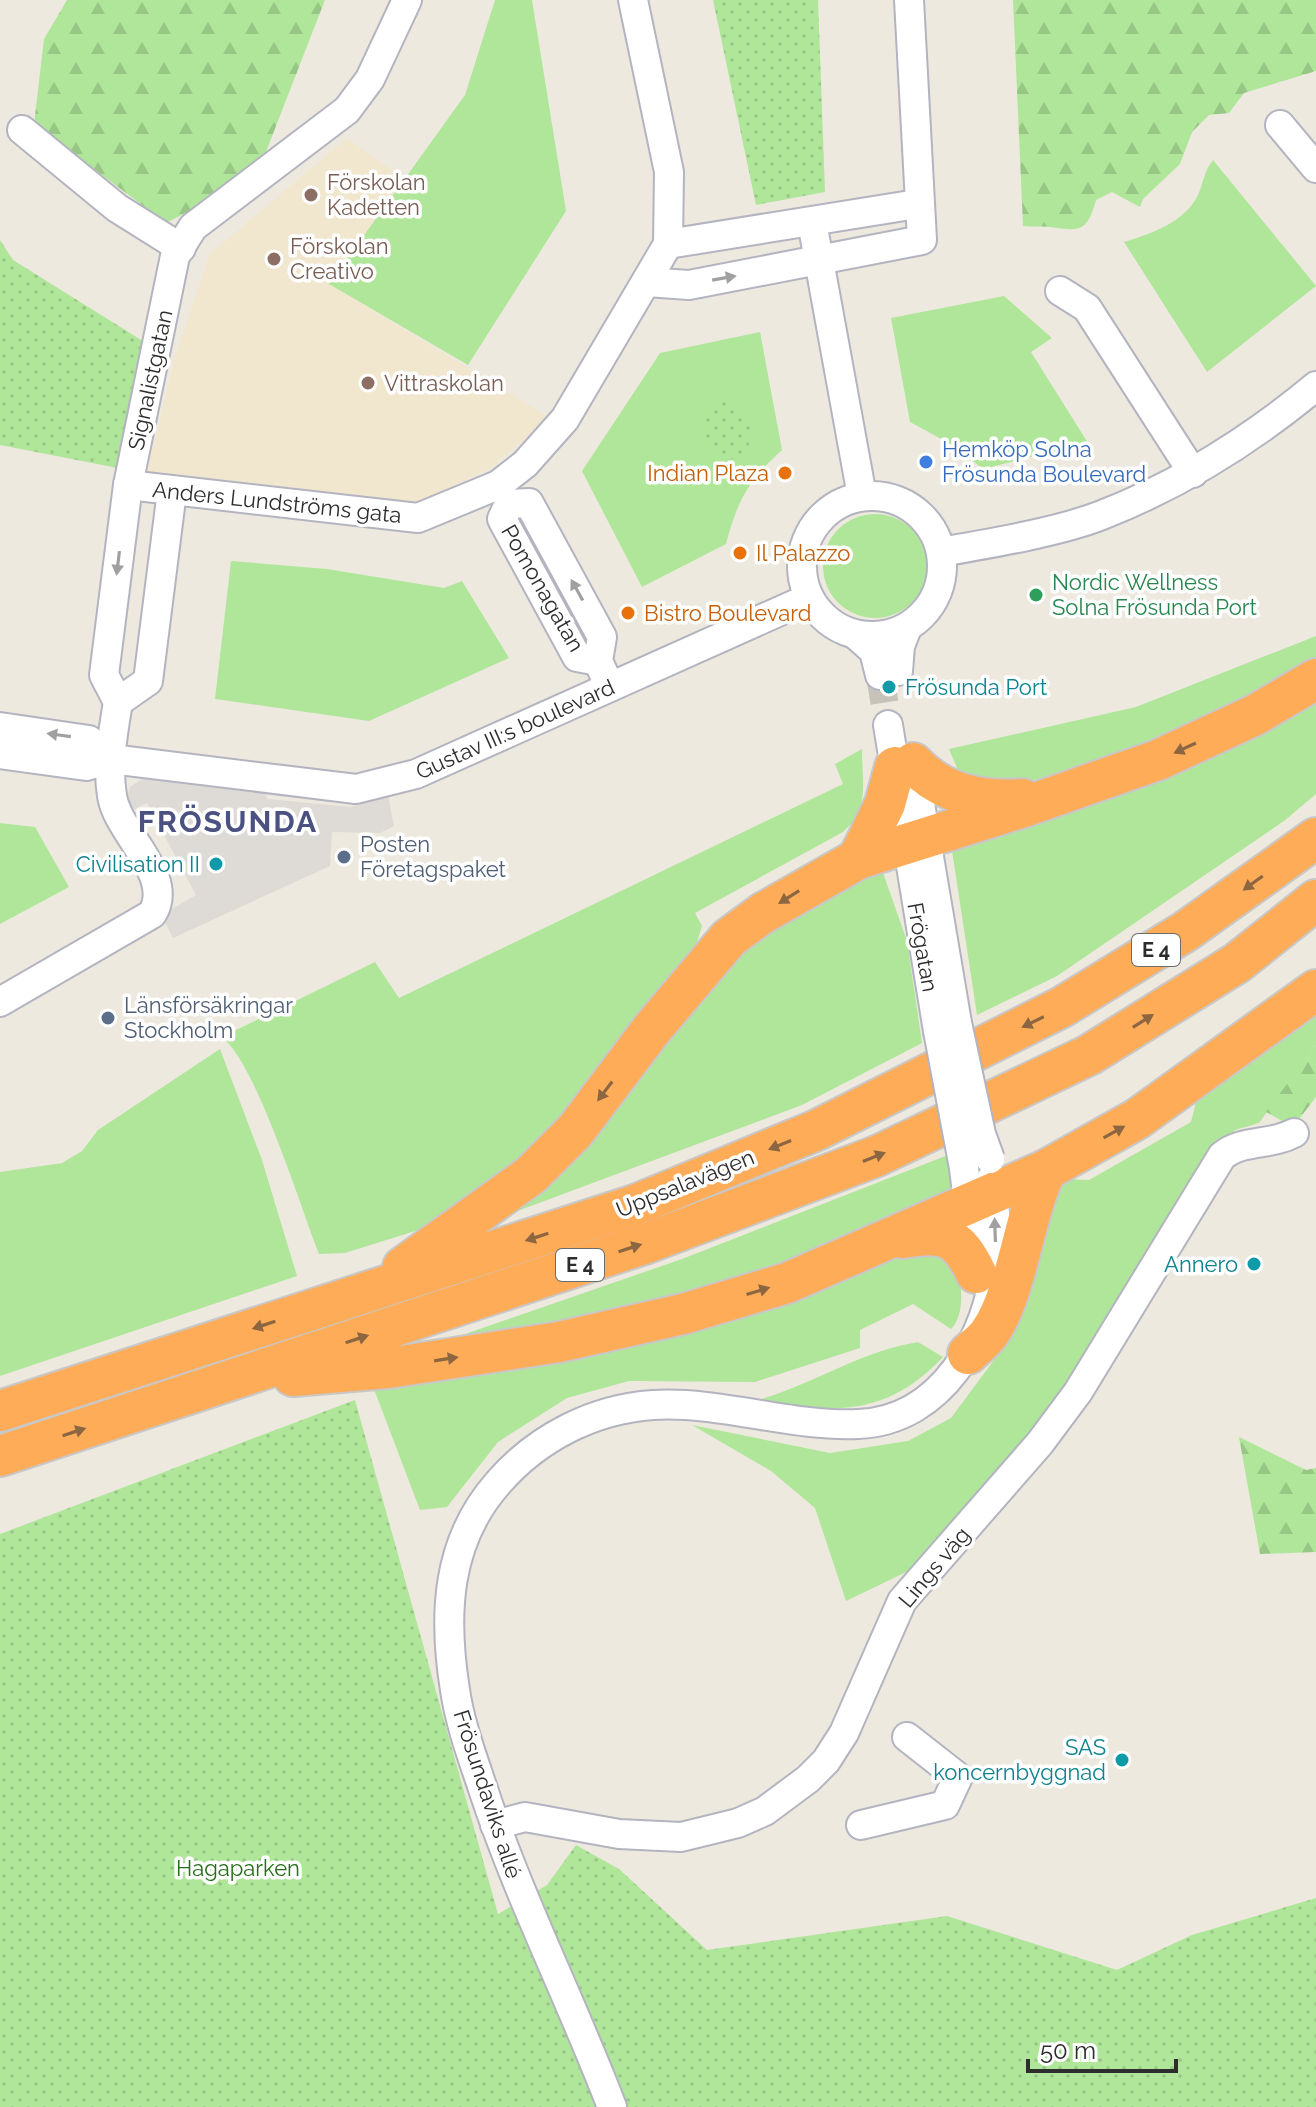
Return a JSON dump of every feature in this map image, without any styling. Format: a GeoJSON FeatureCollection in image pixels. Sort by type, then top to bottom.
{"type":"FeatureCollection","features":[{"type":"Feature","properties":{"kind":"highway"},"geometry":{"type":"LineString","coordinates":[[365,1292],[482,1213],[531,1175],[575,1131],[652,1029],[729,938],[802,889],[858,859],[1057,796],[1158,760],[1255,715],[1316,679]]}},
{"type":"Feature","properties":{"kind":"highway"},"geometry":{"type":"LineString","coordinates":[[858,859],[904,765],[931,782],[973,797],[1005,800],[1057,796]]}},
{"type":"Feature","properties":{"kind":"highway","name":"Uppsalavägen"},"geometry":{"type":"LineString","coordinates":[[0,1411],[635,1205],[817,1130],[1062,1007],[1186,931],[1316,838]]}},
{"type":"Feature","properties":{"kind":"highway","name":"Uppsalavägen"},"geometry":{"type":"LineString","coordinates":[[0,1456],[647,1243],[877,1156],[1089,1055],[1237,963],[1316,900]]}},
{"type":"Feature","properties":{"kind":"highway"},"geometry":{"type":"LineString","coordinates":[[229,1380],[388,1368],[572,1339],[683,1314],[787,1283],[890,1240],[979,1182],[1046,1170],[1137,1119],[1316,990]]}},
{"type":"Feature","properties":{"kind":"highway"},"geometry":{"type":"LineString","coordinates":[[958,1367],[990,1332],[1005,1298],[1025,1225],[1046,1170]]}},
{"type":"Feature","properties":{"kind":"highway"},"geometry":{"type":"LineString","coordinates":[[890,1240],[931,1233],[947,1237],[969,1257],[976,1273]]}},
{"type":"Feature","properties":{"kind":"street","name":"Signalistgatan"},"geometry":{"type":"LineString","coordinates":[[0,1002],[152,914],[160,902],[158,885],[112,799],[111,759],[118,702],[104,675],[128,485],[175,256],[193,227],[347,110],[370,79],[407,0]]}},
{"type":"Feature","properties":{"kind":"street","name":"Anders Lundströms gata"},"geometry":{"type":"LineString","coordinates":[[128,485],[418,518],[504,494],[525,464],[565,419],[668,244],[669,172],[633,0]]}},
{"type":"Feature","properties":{"kind":"street"},"geometry":{"type":"LineString","coordinates":[[646,282],[689,285],[922,240],[917,204],[909,0]]}},
{"type":"Feature","properties":{"kind":"street"},"geometry":{"type":"LineString","coordinates":[[1280,125],[1316,168]]}},
{"type":"Feature","properties":{"kind":"street"},"geometry":{"type":"LineString","coordinates":[[22,130],[117,208],[181,248]]}},
{"type":"Feature","properties":{"kind":"street"},"geometry":{"type":"LineString","coordinates":[[668,244],[917,204]]}},
{"type":"Feature","properties":{"kind":"street"},"geometry":{"type":"LineString","coordinates":[[812,222],[862,496]]}},
{"type":"Feature","properties":{"kind":"street"},"geometry":{"type":"LineString","coordinates":[[1060,291],[1087,308],[1193,473]]}},
{"type":"Feature","properties":{"kind":"street"},"geometry":{"type":"LineString","coordinates":[[941,552],[1100,516],[1193,473],[1266,428],[1316,386]]}},
{"type":"Feature","properties":{"kind":"street"},"geometry":{"type":"LineString","coordinates":[[118,702],[148,681],[172,491]]}},
{"type":"Feature","properties":{"kind":"street","name":"Pomonagatan"},"geometry":{"type":"LineString","coordinates":[[504,494],[529,503],[602,637],[598,661],[610,687]]}},
{"type":"Feature","properties":{"kind":"street"},"geometry":{"type":"LineString","coordinates":[[856,635],[886,636],[907,628],[922,617],[936,596],[942,574],[941,552],[931,527],[909,505],[891,498],[862,496],[838,504],[816,522],[803,548],[801,565],[809,598],[830,624],[856,635],[874,651],[889,673],[907,628]]}},
{"type":"Feature","properties":{"kind":"street","name":"Gustav III:s boulevard"},"geometry":{"type":"LineString","coordinates":[[0,754],[86,766],[111,759],[356,789],[416,774],[809,598]]}},
{"type":"Feature","properties":{"kind":"street","name":"Frögatan"},"geometry":{"type":"LineString","coordinates":[[897,723],[947,1027],[981,1134],[979,1182]]}},
{"type":"Feature","properties":{"kind":"street","name":"Gustav III:s boulevard"},"geometry":{"type":"LineString","coordinates":[[0,727],[89,740],[111,759]]}},
{"type":"Feature","properties":{"kind":"street","name":"Lings väg"},"geometry":{"type":"LineString","coordinates":[[495,1825],[525,1817],[619,1834],[681,1837],[738,1823],[765,1811],[808,1779],[826,1761],[844,1733],[902,1601],[1040,1443],[1078,1392],[1222,1156],[1235,1146],[1278,1142],[1294,1133]]}},
{"type":"Feature","properties":{"kind":"street"},"geometry":{"type":"LineString","coordinates":[[958,1367],[979,1330],[996,1263],[979,1182]]}},
{"type":"Feature","properties":{"kind":"street","name":"Frösundaviks allé"},"geometry":{"type":"LineString","coordinates":[[612,2107],[495,1825],[464,1732],[455,1692],[449,1585],[469,1523],[507,1473],[542,1443],[569,1427],[626,1410],[654,1405],[690,1407],[803,1422],[861,1424],[898,1416],[926,1400],[958,1367],[968,1338],[978,1292],[979,1182]]}},
{"type":"Feature","properties":{"kind":"street"},"geometry":{"type":"LineString","coordinates":[[861,1825],[945,1805],[958,1777],[907,1737]]}},
{"type":"Feature","properties":{"kind":"shaded area"},"geometry":{"type":"Polygon","coordinates":[[[347,138],[406,180],[330,284],[548,417],[493,467],[418,502],[212,484],[147,473],[176,353],[210,254],[347,138]]]}},
{"type":"Feature","properties":{"kind":"shaded area"},"geometry":{"type":"Polygon","coordinates":[[[146,776],[262,790],[268,799],[352,807],[361,799],[388,795],[394,826],[380,833],[332,832],[330,866],[173,938],[164,920],[170,910],[196,895],[147,803],[129,812],[127,798],[130,787],[146,776]]]}},
{"type":"Feature","properties":{"kind":"green space"},"geometry":{"type":"Polygon","coordinates":[[[67,0],[325,0],[262,162],[226,192],[166,223],[34,124],[44,39],[67,0]]]}},
{"type":"Feature","properties":{"kind":"green space"},"geometry":{"type":"Polygon","coordinates":[[[495,0],[532,0],[566,211],[468,365],[329,284],[465,95],[495,0]]]}},
{"type":"Feature","properties":{"kind":"green space"},"geometry":{"type":"Polygon","coordinates":[[[713,0],[818,0],[825,192],[756,205],[713,0]]]}},
{"type":"Feature","properties":{"kind":"green space"},"geometry":{"type":"Polygon","coordinates":[[[1013,0],[1316,0],[1316,71],[1244,93],[1229,113],[1209,115],[1192,132],[1180,164],[1143,199],[1140,207],[1112,192],[1096,200],[1089,219],[1081,227],[1023,226],[1013,0]]]}},
{"type":"Feature","properties":{"kind":"green space"},"geometry":{"type":"Polygon","coordinates":[[[1213,160],[1316,286],[1207,372],[1124,242],[1156,231],[1185,213],[1198,195],[1213,160]]]}},
{"type":"Feature","properties":{"kind":"green space"},"geometry":{"type":"Polygon","coordinates":[[[0,240],[13,260],[146,343],[128,470],[0,445],[0,240]]]}},
{"type":"Feature","properties":{"kind":"green space"},"geometry":{"type":"Polygon","coordinates":[[[1004,296],[1052,338],[1031,352],[1088,443],[983,469],[954,446],[910,422],[891,318],[1004,296]]]}},
{"type":"Feature","properties":{"kind":"green space"},"geometry":{"type":"Polygon","coordinates":[[[760,332],[782,450],[746,492],[726,544],[642,587],[582,471],[660,353],[760,332]]]}},
{"type":"Feature","properties":{"kind":"green space"},"geometry":{"type":"Polygon","coordinates":[[[731,398],[747,420],[751,434],[747,450],[741,458],[725,460],[711,454],[705,436],[704,411],[716,400],[731,398]]]}},
{"type":"Feature","properties":{"kind":"green space"},"geometry":{"type":"Polygon","coordinates":[[[875,514],[895,518],[912,529],[923,546],[927,566],[923,586],[912,603],[895,614],[875,618],[855,614],[838,603],[827,586],[823,566],[827,546],[838,529],[855,518],[875,514]]]}},
{"type":"Feature","properties":{"kind":"green space"},"geometry":{"type":"Polygon","coordinates":[[[231,561],[327,569],[444,588],[462,581],[509,658],[369,721],[215,699],[231,561]]]}},
{"type":"Feature","properties":{"kind":"green space"},"geometry":{"type":"Polygon","coordinates":[[[1316,636],[1316,662],[1156,740],[1067,772],[1026,781],[990,783],[960,775],[949,749],[1136,707],[1316,636]]]}},
{"type":"Feature","properties":{"kind":"green space"},"geometry":{"type":"Polygon","coordinates":[[[1316,694],[1316,794],[1284,821],[1057,976],[977,1015],[951,844],[1316,694]]]}},
{"type":"Feature","properties":{"kind":"green space"},"geometry":{"type":"Polygon","coordinates":[[[862,749],[863,795],[852,823],[843,832],[695,913],[702,926],[693,955],[553,1136],[428,1227],[345,1253],[319,1254],[263,1105],[235,1052],[222,1037],[375,962],[399,998],[843,784],[835,764],[862,749]]]}},
{"type":"Feature","properties":{"kind":"green space"},"geometry":{"type":"Polygon","coordinates":[[[0,823],[35,827],[69,887],[0,924],[0,823]]]}},
{"type":"Feature","properties":{"kind":"green space"},"geometry":{"type":"Polygon","coordinates":[[[882,870],[907,941],[922,1043],[802,1105],[488,1222],[765,926],[843,884],[882,870]]]}},
{"type":"Feature","properties":{"kind":"green space"},"geometry":{"type":"Polygon","coordinates":[[[1316,1014],[1316,1045],[1259,1123],[1235,1130],[1053,1410],[925,1563],[846,1601],[815,1508],[771,1471],[692,1425],[830,1453],[908,1441],[951,1418],[994,1360],[1047,1188],[1060,1179],[1089,1180],[1191,1122],[1196,1102],[1316,1014]]]}},
{"type":"Feature","properties":{"kind":"green space"},"geometry":{"type":"Polygon","coordinates":[[[1316,1045],[1316,1097],[1293,1127],[1266,1112],[1316,1045]]]}},
{"type":"Feature","properties":{"kind":"green space"},"geometry":{"type":"Polygon","coordinates":[[[220,1049],[262,1160],[297,1276],[0,1376],[0,1172],[62,1163],[82,1151],[98,1130],[220,1049]]]}},
{"type":"Feature","properties":{"kind":"green space"},"geometry":{"type":"Polygon","coordinates":[[[948,1155],[954,1199],[764,1279],[387,1361],[682,1259],[948,1155]]]}},
{"type":"Feature","properties":{"kind":"green space"},"geometry":{"type":"Polygon","coordinates":[[[918,1248],[940,1251],[956,1268],[961,1302],[951,1329],[913,1304],[860,1330],[860,1348],[755,1382],[629,1381],[567,1398],[498,1442],[447,1507],[420,1510],[372,1384],[918,1248]]]}},
{"type":"Feature","properties":{"kind":"green space"},"geometry":{"type":"Polygon","coordinates":[[[918,1342],[943,1357],[900,1392],[878,1401],[833,1408],[755,1401],[876,1353],[918,1342]]]}},
{"type":"Feature","properties":{"kind":"green space","name":"Hagaparken"},"geometry":{"type":"Polygon","coordinates":[[[355,1400],[498,1914],[547,1885],[576,1845],[619,1869],[707,1950],[947,1916],[1117,1970],[1192,1935],[1316,1898],[1316,2107],[0,2107],[0,1534],[355,1400]]]}},
{"type":"Feature","properties":{"kind":"green space"},"geometry":{"type":"Polygon","coordinates":[[[1239,1437],[1306,1470],[1316,1468],[1316,1552],[1260,1554],[1239,1437]]]}},
{"type":"Feature","properties":{"kind":"tunnel"},"geometry":{"type":"LineString","coordinates":[[880,675],[888,725]]}},
{"type":"Feature","properties":{"kind":"place","name":"Förskolan Kadetten"},"geometry":{"type":"Point","coordinates":[311,195]}},
{"type":"Feature","properties":{"kind":"place","name":"Förskolan Creativo"},"geometry":{"type":"Point","coordinates":[274,259]}},
{"type":"Feature","properties":{"kind":"place","name":"Vittraskolan"},"geometry":{"type":"Point","coordinates":[368,383]}},
{"type":"Feature","properties":{"kind":"place","name":"Hemköp Solna Frösunda Boulevard"},"geometry":{"type":"Point","coordinates":[926,462]}},
{"type":"Feature","properties":{"kind":"place","name":"Indian Plaza"},"geometry":{"type":"Point","coordinates":[785,473]}},
{"type":"Feature","properties":{"kind":"place","name":"Il Palazzo"},"geometry":{"type":"Point","coordinates":[740,553]}},
{"type":"Feature","properties":{"kind":"place","name":"Nordic Wellness Solna Frösunda Port"},"geometry":{"type":"Point","coordinates":[1036,595]}},
{"type":"Feature","properties":{"kind":"place","name":"Bistro Boulevard"},"geometry":{"type":"Point","coordinates":[628,613]}},
{"type":"Feature","properties":{"kind":"place","name":"Frösunda Port"},"geometry":{"type":"Point","coordinates":[889,687]}},
{"type":"Feature","properties":{"kind":"place","name":"Posten Företagspaket"},"geometry":{"type":"Point","coordinates":[344,857]}},
{"type":"Feature","properties":{"kind":"place","name":"Civilisation II"},"geometry":{"type":"Point","coordinates":[216,864]}},
{"type":"Feature","properties":{"kind":"place","name":"Länsförsäkringar Stockholm"},"geometry":{"type":"Point","coordinates":[108,1018]}},
{"type":"Feature","properties":{"kind":"place","name":"Annero"},"geometry":{"type":"Point","coordinates":[1254,1264]}},
{"type":"Feature","properties":{"kind":"place","name":"SAS koncernbyggnad"},"geometry":{"type":"Point","coordinates":[1122,1760]}},
{"type":"Feature","properties":{"kind":"district","name":"FRÖSUNDA"},"geometry":{"type":"Point","coordinates":[228,822]}}]}
